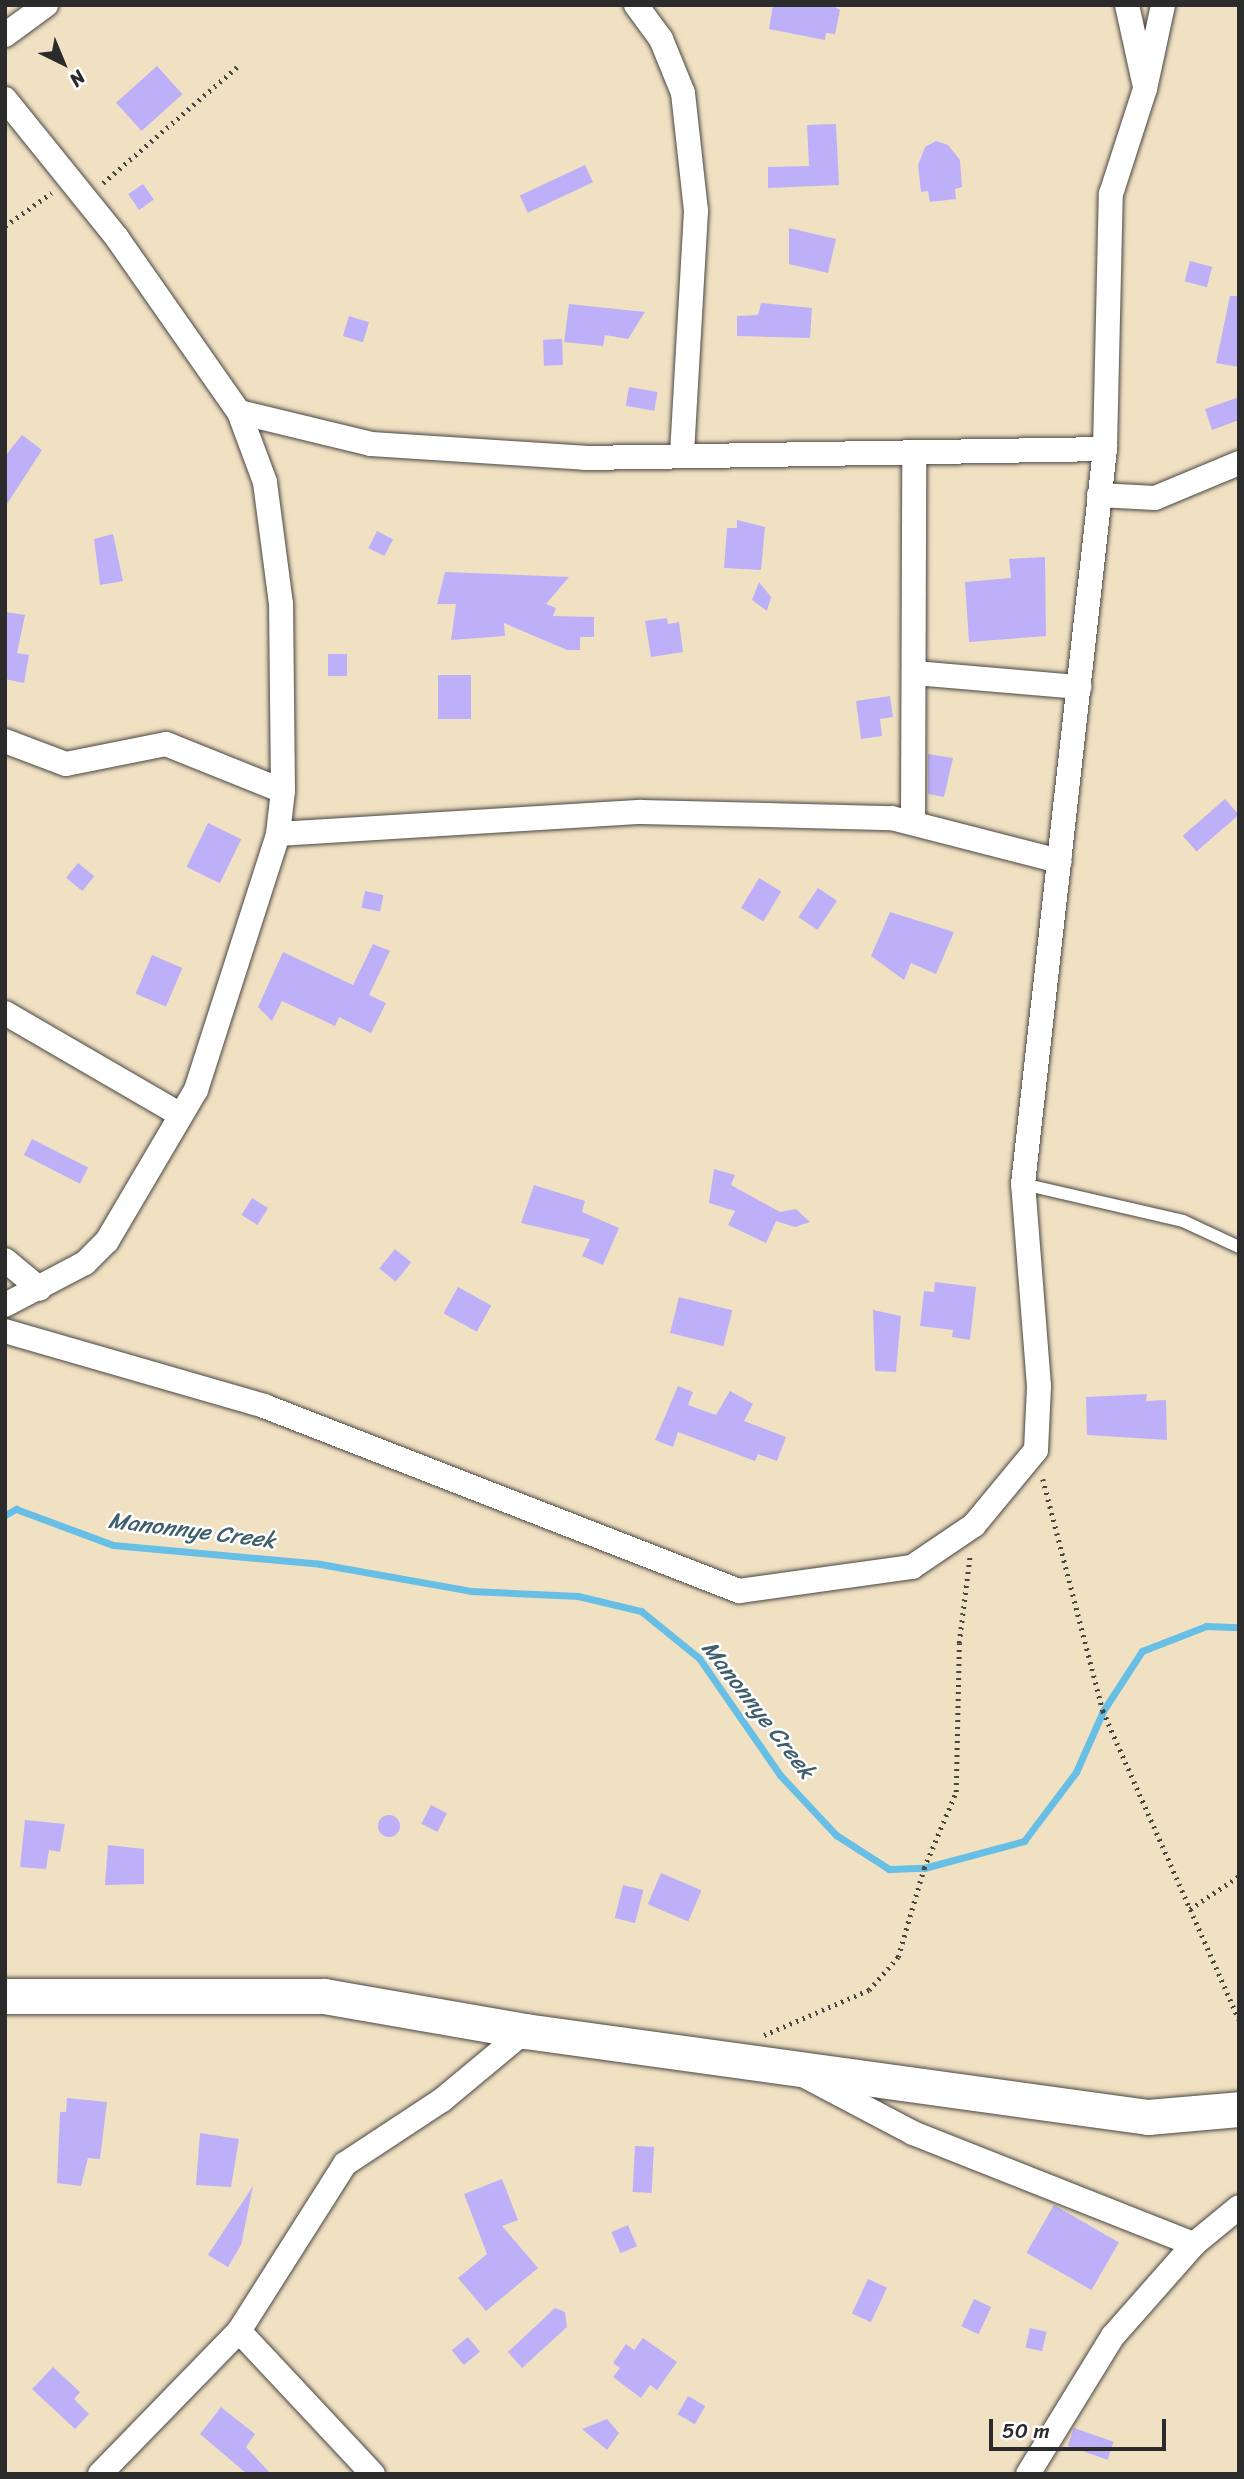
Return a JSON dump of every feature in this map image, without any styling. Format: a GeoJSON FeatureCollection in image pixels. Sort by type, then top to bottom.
{"type":"FeatureCollection","features":[{"type":"Feature","properties":{"kind":"street"},"geometry":{"type":"LineString","coordinates":[[5,35],[46,5]]}},
{"type":"Feature","properties":{"kind":"street"},"geometry":{"type":"LineString","coordinates":[[636,5],[661,39],[683,93],[696,211],[682,455]]}},
{"type":"Feature","properties":{"kind":"street"},"geometry":{"type":"LineString","coordinates":[[1127,5],[1146,89]]}},
{"type":"Feature","properties":{"kind":"street"},"geometry":{"type":"LineString","coordinates":[[5,1331],[264,1406],[739,1591],[912,1567],[974,1525],[1036,1450],[1040,1385],[1023,1184],[1105,450],[1111,194],[1146,89],[1163,5]]}},
{"type":"Feature","properties":{"kind":"street"},"geometry":{"type":"LineString","coordinates":[[5,99],[87,198],[239,412],[265,482],[272,526],[281,604],[284,791],[278,834],[196,1090],[107,1241],[40,1289],[5,1305]]}},
{"type":"Feature","properties":{"kind":"street"},"geometry":{"type":"LineString","coordinates":[[239,412],[393,447],[585,458],[1105,450]]}},
{"type":"Feature","properties":{"kind":"street"},"geometry":{"type":"LineString","coordinates":[[913,821],[914,452]]}},
{"type":"Feature","properties":{"kind":"street"},"geometry":{"type":"LineString","coordinates":[[1099,495],[1155,498],[1239,463]]}},
{"type":"Feature","properties":{"kind":"street"},"geometry":{"type":"LineString","coordinates":[[915,673],[1079,687]]}},
{"type":"Feature","properties":{"kind":"street"},"geometry":{"type":"LineString","coordinates":[[5,741],[66,764],[166,744],[284,791]]}},
{"type":"Feature","properties":{"kind":"street"},"geometry":{"type":"LineString","coordinates":[[278,834],[641,812],[913,821],[1060,861]]}},
{"type":"Feature","properties":{"kind":"street"},"geometry":{"type":"LineString","coordinates":[[5,1013],[181,1115]]}},
{"type":"Feature","properties":{"kind":"street"},"geometry":{"type":"LineString","coordinates":[[5,1260],[40,1289]]}},
{"type":"Feature","properties":{"kind":"street"},"geometry":{"type":"LineString","coordinates":[[5,1996],[324,1996],[525,2031],[787,2065],[1148,2117],[1239,2109]]}},
{"type":"Feature","properties":{"kind":"street"},"geometry":{"type":"LineString","coordinates":[[100,2474],[239,2331],[345,2164],[442,2100],[525,2031]]}},
{"type":"Feature","properties":{"kind":"street"},"geometry":{"type":"LineString","coordinates":[[787,2065],[913,2133],[1194,2244]]}},
{"type":"Feature","properties":{"kind":"street"},"geometry":{"type":"LineString","coordinates":[[1028,2474],[1113,2336],[1194,2244],[1239,2207]]}},
{"type":"Feature","properties":{"kind":"street"},"geometry":{"type":"LineString","coordinates":[[239,2331],[373,2474]]}},
{"type":"Feature","properties":{"kind":"lane"},"geometry":{"type":"LineString","coordinates":[[1023,1184],[1183,1221],[1239,1247]]}},
{"type":"Feature","properties":{"kind":"path"},"geometry":{"type":"LineString","coordinates":[[87,198],[239,65]]}},
{"type":"Feature","properties":{"kind":"path"},"geometry":{"type":"LineString","coordinates":[[5,226],[71,178]]}},
{"type":"Feature","properties":{"kind":"path"},"geometry":{"type":"LineString","coordinates":[[1036,1450],[1103,1712],[1239,2019]]}},
{"type":"Feature","properties":{"kind":"path"},"geometry":{"type":"LineString","coordinates":[[711,2055],[869,1990],[898,1958],[924,1868],[956,1792],[959,1643],[974,1525]]}},
{"type":"Feature","properties":{"kind":"path"},"geometry":{"type":"LineString","coordinates":[[1190,1909],[1239,1876]]}},
{"type":"Feature","properties":{"kind":"building"},"geometry":{"type":"Polygon","coordinates":[[[773,5],[832,5],[840,10],[835,34],[826,33],[825,40],[769,29],[773,5]]]}},
{"type":"Feature","properties":{"kind":"building"},"geometry":{"type":"Polygon","coordinates":[[[157,66],[182,94],[142,131],[116,103],[157,66]]]}},
{"type":"Feature","properties":{"kind":"building"},"geometry":{"type":"Polygon","coordinates":[[[836,124],[839,185],[768,188],[768,167],[809,166],[807,125],[836,124]]]}},
{"type":"Feature","properties":{"kind":"building"},"geometry":{"type":"Polygon","coordinates":[[[936,141],[948,145],[960,160],[962,187],[955,189],[956,199],[930,202],[928,191],[921,192],[918,165],[925,147],[936,141]]]}},
{"type":"Feature","properties":{"kind":"building"},"geometry":{"type":"Polygon","coordinates":[[[585,165],[593,182],[528,213],[520,195],[585,165]]]}},
{"type":"Feature","properties":{"kind":"building"},"geometry":{"type":"Polygon","coordinates":[[[143,184],[154,200],[139,210],[128,194],[143,184]]]}},
{"type":"Feature","properties":{"kind":"building"},"geometry":{"type":"Polygon","coordinates":[[[789,228],[836,239],[828,273],[789,264],[789,228]]]}},
{"type":"Feature","properties":{"kind":"building"},"geometry":{"type":"Polygon","coordinates":[[[1190,261],[1212,267],[1207,287],[1185,281],[1190,261]]]}},
{"type":"Feature","properties":{"kind":"building"},"geometry":{"type":"Polygon","coordinates":[[[1230,296],[1239,296],[1239,367],[1216,363],[1230,296]]]}},
{"type":"Feature","properties":{"kind":"building"},"geometry":{"type":"Polygon","coordinates":[[[761,303],[812,308],[810,338],[737,336],[737,316],[758,315],[761,303]]]}},
{"type":"Feature","properties":{"kind":"building"},"geometry":{"type":"Polygon","coordinates":[[[569,304],[645,312],[628,339],[605,335],[603,346],[564,342],[569,304]]]}},
{"type":"Feature","properties":{"kind":"building"},"geometry":{"type":"Polygon","coordinates":[[[349,316],[369,322],[363,342],[343,336],[349,316]]]}},
{"type":"Feature","properties":{"kind":"building"},"geometry":{"type":"Polygon","coordinates":[[[562,339],[563,365],[544,366],[543,340],[562,339]]]}},
{"type":"Feature","properties":{"kind":"building"},"geometry":{"type":"Polygon","coordinates":[[[629,387],[658,392],[654,411],[626,406],[629,387]]]}},
{"type":"Feature","properties":{"kind":"building"},"geometry":{"type":"Polygon","coordinates":[[[1239,397],[1239,420],[1212,430],[1205,409],[1239,397]]]}},
{"type":"Feature","properties":{"kind":"building"},"geometry":{"type":"Polygon","coordinates":[[[22,435],[42,450],[5,507],[5,456],[22,435]]]}},
{"type":"Feature","properties":{"kind":"building"},"geometry":{"type":"Polygon","coordinates":[[[737,520],[765,527],[761,570],[724,568],[727,528],[737,528],[737,520]]]}},
{"type":"Feature","properties":{"kind":"building"},"geometry":{"type":"Polygon","coordinates":[[[377,531],[393,539],[384,556],[368,548],[377,531]]]}},
{"type":"Feature","properties":{"kind":"building"},"geometry":{"type":"Polygon","coordinates":[[[113,534],[123,581],[100,585],[94,539],[113,534]]]}},
{"type":"Feature","properties":{"kind":"building"},"geometry":{"type":"Polygon","coordinates":[[[1045,557],[1046,636],[969,642],[965,582],[1011,578],[1009,559],[1045,557]]]}},
{"type":"Feature","properties":{"kind":"building"},"geometry":{"type":"Polygon","coordinates":[[[445,572],[569,577],[546,604],[556,608],[553,616],[594,617],[594,637],[580,637],[580,650],[567,650],[504,623],[505,636],[451,640],[456,604],[437,604],[445,572]]]}},
{"type":"Feature","properties":{"kind":"building"},"geometry":{"type":"Polygon","coordinates":[[[759,582],[771,597],[767,611],[752,600],[759,582]]]}},
{"type":"Feature","properties":{"kind":"building"},"geometry":{"type":"Polygon","coordinates":[[[5,612],[25,615],[17,653],[29,655],[24,683],[5,679],[5,612]]]}},
{"type":"Feature","properties":{"kind":"building"},"geometry":{"type":"Polygon","coordinates":[[[667,618],[668,624],[679,622],[683,652],[651,657],[645,621],[667,618]]]}},
{"type":"Feature","properties":{"kind":"building"},"geometry":{"type":"Polygon","coordinates":[[[328,654],[347,654],[347,676],[328,676],[328,654]]]}},
{"type":"Feature","properties":{"kind":"building"},"geometry":{"type":"Polygon","coordinates":[[[438,675],[471,675],[471,719],[438,719],[438,675]]]}},
{"type":"Feature","properties":{"kind":"building"},"geometry":{"type":"Polygon","coordinates":[[[890,696],[893,717],[880,719],[882,736],[861,739],[856,701],[890,696]]]}},
{"type":"Feature","properties":{"kind":"building"},"geometry":{"type":"Polygon","coordinates":[[[928,754],[953,758],[944,797],[928,794],[928,754]]]}},
{"type":"Feature","properties":{"kind":"building"},"geometry":{"type":"Polygon","coordinates":[[[1225,799],[1239,815],[1197,852],[1183,836],[1225,799]]]}},
{"type":"Feature","properties":{"kind":"building"},"geometry":{"type":"Polygon","coordinates":[[[208,823],[241,839],[220,883],[187,867],[208,823]]]}},
{"type":"Feature","properties":{"kind":"building"},"geometry":{"type":"Polygon","coordinates":[[[78,863],[94,876],[82,891],[66,878],[78,863]]]}},
{"type":"Feature","properties":{"kind":"building"},"geometry":{"type":"Polygon","coordinates":[[[759,878],[781,891],[763,921],[741,908],[759,878]]]}},
{"type":"Feature","properties":{"kind":"building"},"geometry":{"type":"Polygon","coordinates":[[[818,888],[837,901],[817,930],[798,917],[818,888]]]}},
{"type":"Feature","properties":{"kind":"building"},"geometry":{"type":"Polygon","coordinates":[[[365,891],[384,895],[380,912],[361,908],[365,891]]]}},
{"type":"Feature","properties":{"kind":"building"},"geometry":{"type":"Polygon","coordinates":[[[890,912],[954,932],[936,974],[911,963],[904,980],[871,956],[890,912]]]}},
{"type":"Feature","properties":{"kind":"building"},"geometry":{"type":"Polygon","coordinates":[[[373,944],[390,951],[369,995],[386,1003],[371,1033],[339,1017],[335,1026],[282,1001],[272,1021],[258,1007],[283,952],[353,985],[373,944]]]}},
{"type":"Feature","properties":{"kind":"building"},"geometry":{"type":"Polygon","coordinates":[[[152,955],[182,968],[166,1007],[136,994],[152,955]]]}},
{"type":"Feature","properties":{"kind":"building"},"geometry":{"type":"Polygon","coordinates":[[[32,1139],[88,1168],[80,1184],[24,1155],[32,1139]]]}},
{"type":"Feature","properties":{"kind":"building"},"geometry":{"type":"Polygon","coordinates":[[[714,1169],[735,1175],[731,1185],[780,1212],[796,1209],[810,1222],[795,1227],[776,1221],[766,1243],[728,1225],[735,1211],[709,1203],[714,1169]]]}},
{"type":"Feature","properties":{"kind":"building"},"geometry":{"type":"Polygon","coordinates":[[[534,1185],[585,1201],[582,1212],[619,1228],[603,1265],[582,1256],[590,1239],[521,1223],[534,1185]]]}},
{"type":"Feature","properties":{"kind":"building"},"geometry":{"type":"Polygon","coordinates":[[[252,1198],[268,1208],[258,1225],[241,1215],[252,1198]]]}},
{"type":"Feature","properties":{"kind":"building"},"geometry":{"type":"Polygon","coordinates":[[[395,1249],[411,1262],[396,1282],[379,1268],[395,1249]]]}},
{"type":"Feature","properties":{"kind":"building"},"geometry":{"type":"Polygon","coordinates":[[[935,1282],[976,1287],[970,1340],[952,1337],[953,1330],[920,1326],[924,1291],[934,1292],[935,1282]]]}},
{"type":"Feature","properties":{"kind":"building"},"geometry":{"type":"Polygon","coordinates":[[[458,1287],[491,1305],[477,1332],[443,1313],[458,1287]]]}},
{"type":"Feature","properties":{"kind":"building"},"geometry":{"type":"Polygon","coordinates":[[[679,1297],[732,1310],[723,1346],[670,1333],[679,1297]]]}},
{"type":"Feature","properties":{"kind":"building"},"geometry":{"type":"Polygon","coordinates":[[[873,1310],[901,1316],[896,1372],[875,1371],[873,1310]]]}},
{"type":"Feature","properties":{"kind":"building"},"geometry":{"type":"Polygon","coordinates":[[[678,1386],[693,1392],[688,1405],[716,1415],[730,1391],[753,1404],[744,1421],[786,1437],[777,1461],[758,1454],[755,1461],[678,1432],[673,1447],[655,1440],[678,1386]]]}},
{"type":"Feature","properties":{"kind":"building"},"geometry":{"type":"Polygon","coordinates":[[[1147,1394],[1146,1401],[1166,1400],[1167,1440],[1087,1435],[1086,1397],[1147,1394]]]}},
{"type":"Feature","properties":{"kind":"building"},"geometry":{"type":"Polygon","coordinates":[[[431,1805],[447,1813],[438,1832],[421,1824],[431,1805]]]}},
{"type":"Feature","properties":{"kind":"building"},"geometry":{"type":"Polygon","coordinates":[[[389,1815],[397,1818],[400,1826],[397,1834],[389,1837],[381,1834],[378,1826],[381,1818],[389,1815]]]}},
{"type":"Feature","properties":{"kind":"building"},"geometry":{"type":"Polygon","coordinates":[[[25,1820],[65,1824],[60,1852],[49,1850],[46,1869],[20,1867],[25,1820]]]}},
{"type":"Feature","properties":{"kind":"building"},"geometry":{"type":"Polygon","coordinates":[[[108,1845],[144,1849],[144,1884],[105,1885],[108,1845]]]}},
{"type":"Feature","properties":{"kind":"building"},"geometry":{"type":"Polygon","coordinates":[[[661,1873],[702,1890],[688,1921],[648,1904],[661,1873]]]}},
{"type":"Feature","properties":{"kind":"building"},"geometry":{"type":"Polygon","coordinates":[[[623,1885],[643,1890],[635,1923],[615,1918],[623,1885]]]}},
{"type":"Feature","properties":{"kind":"building"},"geometry":{"type":"Polygon","coordinates":[[[67,2098],[107,2102],[100,2159],[88,2158],[81,2186],[57,2183],[60,2112],[66,2112],[67,2098]]]}},
{"type":"Feature","properties":{"kind":"building"},"geometry":{"type":"Polygon","coordinates":[[[200,2133],[239,2139],[231,2187],[196,2185],[200,2133]]]}},
{"type":"Feature","properties":{"kind":"building"},"geometry":{"type":"Polygon","coordinates":[[[635,2146],[654,2147],[652,2193],[633,2192],[635,2146]]]}},
{"type":"Feature","properties":{"kind":"building"},"geometry":{"type":"Polygon","coordinates":[[[502,2179],[518,2220],[502,2226],[538,2268],[486,2311],[458,2278],[487,2254],[464,2194],[502,2179]]]}},
{"type":"Feature","properties":{"kind":"building"},"geometry":{"type":"Polygon","coordinates":[[[253,2186],[241,2245],[228,2267],[208,2255],[253,2186]]]}},
{"type":"Feature","properties":{"kind":"building"},"geometry":{"type":"Polygon","coordinates":[[[1054,2205],[1119,2242],[1091,2290],[1026,2253],[1054,2205]]]}},
{"type":"Feature","properties":{"kind":"building"},"geometry":{"type":"Polygon","coordinates":[[[628,2225],[637,2246],[620,2253],[611,2232],[628,2225]]]}},
{"type":"Feature","properties":{"kind":"building"},"geometry":{"type":"Polygon","coordinates":[[[868,2279],[887,2288],[871,2322],[852,2313],[868,2279]]]}},
{"type":"Feature","properties":{"kind":"building"},"geometry":{"type":"Polygon","coordinates":[[[974,2299],[991,2307],[979,2334],[961,2326],[974,2299]]]}},
{"type":"Feature","properties":{"kind":"building"},"geometry":{"type":"Polygon","coordinates":[[[555,2308],[565,2312],[567,2327],[522,2368],[508,2352],[555,2308]]]}},
{"type":"Feature","properties":{"kind":"building"},"geometry":{"type":"Polygon","coordinates":[[[1030,2328],[1047,2332],[1042,2351],[1026,2347],[1030,2328]]]}},
{"type":"Feature","properties":{"kind":"building"},"geometry":{"type":"Polygon","coordinates":[[[468,2337],[480,2352],[464,2365],[452,2350],[468,2337]]]}},
{"type":"Feature","properties":{"kind":"building"},"geometry":{"type":"Polygon","coordinates":[[[643,2338],[677,2362],[657,2390],[650,2385],[641,2398],[613,2377],[620,2368],[613,2363],[626,2344],[634,2350],[643,2338]]]}},
{"type":"Feature","properties":{"kind":"building"},"geometry":{"type":"Polygon","coordinates":[[[53,2367],[80,2392],[74,2399],[89,2414],[75,2429],[32,2389],[53,2367]]]}},
{"type":"Feature","properties":{"kind":"building"},"geometry":{"type":"Polygon","coordinates":[[[688,2396],[705,2406],[695,2424],[678,2414],[688,2396]]]}},
{"type":"Feature","properties":{"kind":"building"},"geometry":{"type":"Polygon","coordinates":[[[221,2407],[255,2434],[246,2447],[271,2474],[247,2474],[200,2434],[221,2407]]]}},
{"type":"Feature","properties":{"kind":"building"},"geometry":{"type":"Polygon","coordinates":[[[607,2419],[619,2433],[607,2450],[582,2429],[607,2419]]]}},
{"type":"Feature","properties":{"kind":"building"},"geometry":{"type":"Polygon","coordinates":[[[1074,2428],[1114,2442],[1108,2460],[1068,2446],[1074,2428]]]}},
{"type":"Feature","properties":{"kind":"waterway","name":"Manonnye Creek"},"geometry":{"type":"LineString","coordinates":[[5,1515],[16,1509],[113,1545],[320,1564],[471,1591],[578,1596],[641,1611],[699,1658],[780,1775],[836,1835],[889,1869],[924,1868],[1024,1841],[1076,1772],[1103,1711],[1142,1651],[1206,1626],[1239,1627]]}}]}
